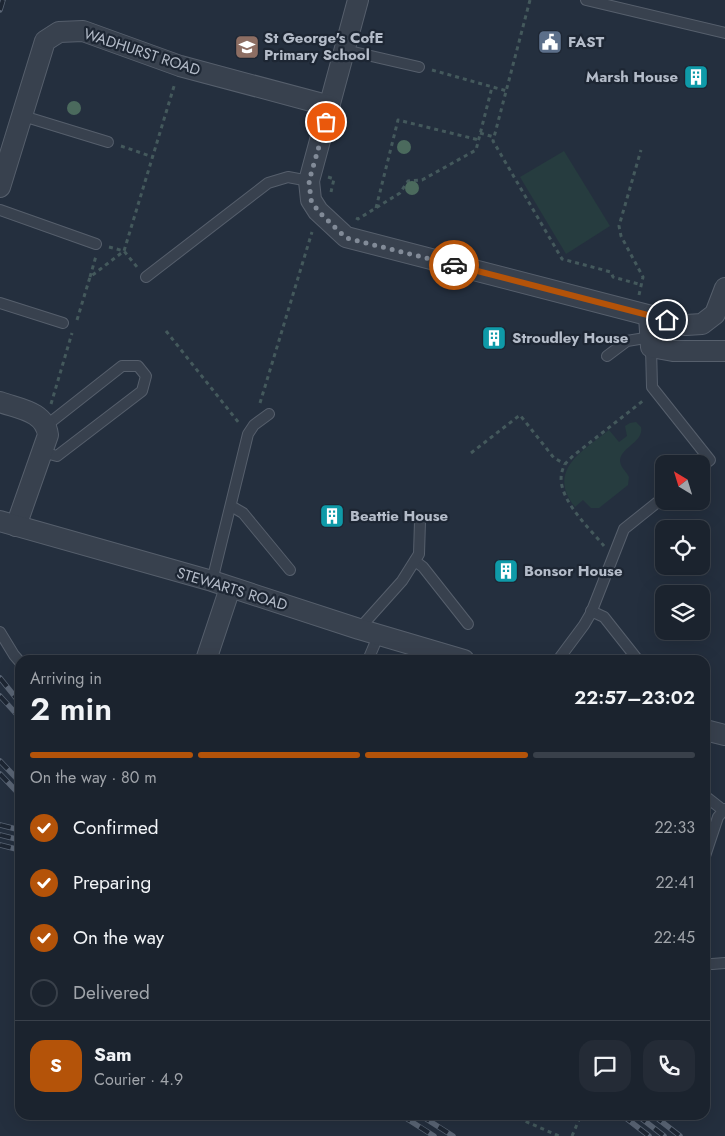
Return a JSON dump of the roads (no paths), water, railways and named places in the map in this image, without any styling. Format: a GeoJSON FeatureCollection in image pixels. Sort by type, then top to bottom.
{"type":"FeatureCollection","features":[{"type":"Feature","properties":{"kind":"street"},"geometry":{"type":"LineString","coordinates":[[358,0],[310,177],[311,200],[324,205],[346,238],[686,325],[702,324],[715,314],[725,288]]}},
{"type":"Feature","properties":{"kind":"street","name":"WADHURST ROAD"},"geometry":{"type":"LineString","coordinates":[[0,187],[45,41],[59,32],[84,31],[180,66],[330,106]]}},
{"type":"Feature","properties":{"kind":"street"},"geometry":{"type":"LineString","coordinates":[[641,314],[651,342],[673,351],[725,351]]}},
{"type":"Feature","properties":{"kind":"street"},"geometry":{"type":"LineString","coordinates":[[0,402],[32,413],[44,422],[48,435],[42,452],[8,523]]}},
{"type":"Feature","properties":{"kind":"street","name":"STEWARTS ROAD"},"geometry":{"type":"LineString","coordinates":[[8,523],[221,584],[448,655]]}},
{"type":"Feature","properties":{"kind":"street"},"geometry":{"type":"LineString","coordinates":[[207,655],[221,584]]}},
{"type":"Feature","properties":{"kind":"street"},"geometry":{"type":"LineString","coordinates":[[710,731],[725,735]]}},
{"type":"Feature","properties":{"kind":"lane"},"geometry":{"type":"LineString","coordinates":[[586,0],[725,32]]}},
{"type":"Feature","properties":{"kind":"lane"},"geometry":{"type":"LineString","coordinates":[[345,50],[419,66]]}},
{"type":"Feature","properties":{"kind":"lane"},"geometry":{"type":"LineString","coordinates":[[23,116],[108,142]]}},
{"type":"Feature","properties":{"kind":"lane"},"geometry":{"type":"LineString","coordinates":[[146,277],[268,183],[288,177],[310,177]]}},
{"type":"Feature","properties":{"kind":"lane"},"geometry":{"type":"LineString","coordinates":[[0,210],[98,244]]}},
{"type":"Feature","properties":{"kind":"lane"},"geometry":{"type":"LineString","coordinates":[[0,303],[63,323]]}},
{"type":"Feature","properties":{"kind":"lane"},"geometry":{"type":"LineString","coordinates":[[607,356],[627,341],[651,342],[652,388],[706,455]]}},
{"type":"Feature","properties":{"kind":"lane"},"geometry":{"type":"LineString","coordinates":[[42,452],[57,456],[142,391],[146,376],[138,366],[122,366],[44,422]]}},
{"type":"Feature","properties":{"kind":"lane"},"geometry":{"type":"LineString","coordinates":[[221,584],[231,506],[251,429],[268,414]]}},
{"type":"Feature","properties":{"kind":"lane"},"geometry":{"type":"LineString","coordinates":[[562,655],[592,611],[624,529],[655,504]]}},
{"type":"Feature","properties":{"kind":"lane"},"geometry":{"type":"LineString","coordinates":[[231,506],[243,513],[290,570]]}},
{"type":"Feature","properties":{"kind":"lane"},"geometry":{"type":"LineString","coordinates":[[360,629],[402,581],[419,554],[420,521]]}},
{"type":"Feature","properties":{"kind":"lane"},"geometry":{"type":"LineString","coordinates":[[415,560],[423,567],[468,624]]}},
{"type":"Feature","properties":{"kind":"lane"},"geometry":{"type":"LineString","coordinates":[[592,611],[604,617],[634,655]]}},
{"type":"Feature","properties":{"kind":"lane"},"geometry":{"type":"LineString","coordinates":[[0,632],[15,657]]}},
{"type":"Feature","properties":{"kind":"lane"},"geometry":{"type":"LineString","coordinates":[[370,655],[379,634]]}},
{"type":"Feature","properties":{"kind":"lane"},"geometry":{"type":"LineString","coordinates":[[710,800],[724,810],[718,817],[710,841]]}},
{"type":"Feature","properties":{"kind":"lane"},"geometry":{"type":"LineString","coordinates":[[712,964],[725,963]]}},
{"type":"Feature","properties":{"kind":"railway"},"geometry":{"type":"LineString","coordinates":[[0,10],[3,0]]}},
{"type":"Feature","properties":{"kind":"railway"},"geometry":{"type":"LineString","coordinates":[[0,678],[15,697]]}},
{"type":"Feature","properties":{"kind":"railway"},"geometry":{"type":"LineString","coordinates":[[0,696],[15,712]]}},
{"type":"Feature","properties":{"kind":"railway"},"geometry":{"type":"LineString","coordinates":[[0,761],[15,777]]}},
{"type":"Feature","properties":{"kind":"railway"},"geometry":{"type":"LineString","coordinates":[[0,774],[15,790]]}},
{"type":"Feature","properties":{"kind":"railway"},"geometry":{"type":"LineString","coordinates":[[0,825],[15,829]]}},
{"type":"Feature","properties":{"kind":"railway"},"geometry":{"type":"LineString","coordinates":[[0,835],[15,839]]}},
{"type":"Feature","properties":{"kind":"railway"},"geometry":{"type":"LineString","coordinates":[[0,845],[15,849]]}},
{"type":"Feature","properties":{"kind":"railway"},"geometry":{"type":"LineString","coordinates":[[409,1120],[434,1136]]}},
{"type":"Feature","properties":{"kind":"railway"},"geometry":{"type":"LineString","coordinates":[[428,1120],[453,1136]]}},
{"type":"Feature","properties":{"kind":"railway"},"geometry":{"type":"LineString","coordinates":[[628,1120],[649,1136]]}},
{"type":"Feature","properties":{"kind":"railway"},"geometry":{"type":"LineString","coordinates":[[643,1120],[664,1136]]}},
{"type":"Feature","properties":{"kind":"railway"},"geometry":{"type":"LineString","coordinates":[[659,1120],[680,1136]]}},
{"type":"Feature","properties":{"kind":"place","name":"FAST"},"geometry":{"type":"Point","coordinates":[550,42]}},
{"type":"Feature","properties":{"kind":"place","name":"St George's CofE Primary School"},"geometry":{"type":"Point","coordinates":[247,47]}},
{"type":"Feature","properties":{"kind":"place","name":"Marsh House"},"geometry":{"type":"Point","coordinates":[696,77]}},
{"type":"Feature","properties":{"kind":"place","name":"Stroudley House"},"geometry":{"type":"Point","coordinates":[494,338]}},
{"type":"Feature","properties":{"kind":"place","name":"Beattie House"},"geometry":{"type":"Point","coordinates":[332,516]}},
{"type":"Feature","properties":{"kind":"place","name":"Bonsor House"},"geometry":{"type":"Point","coordinates":[506,571]}}]}
